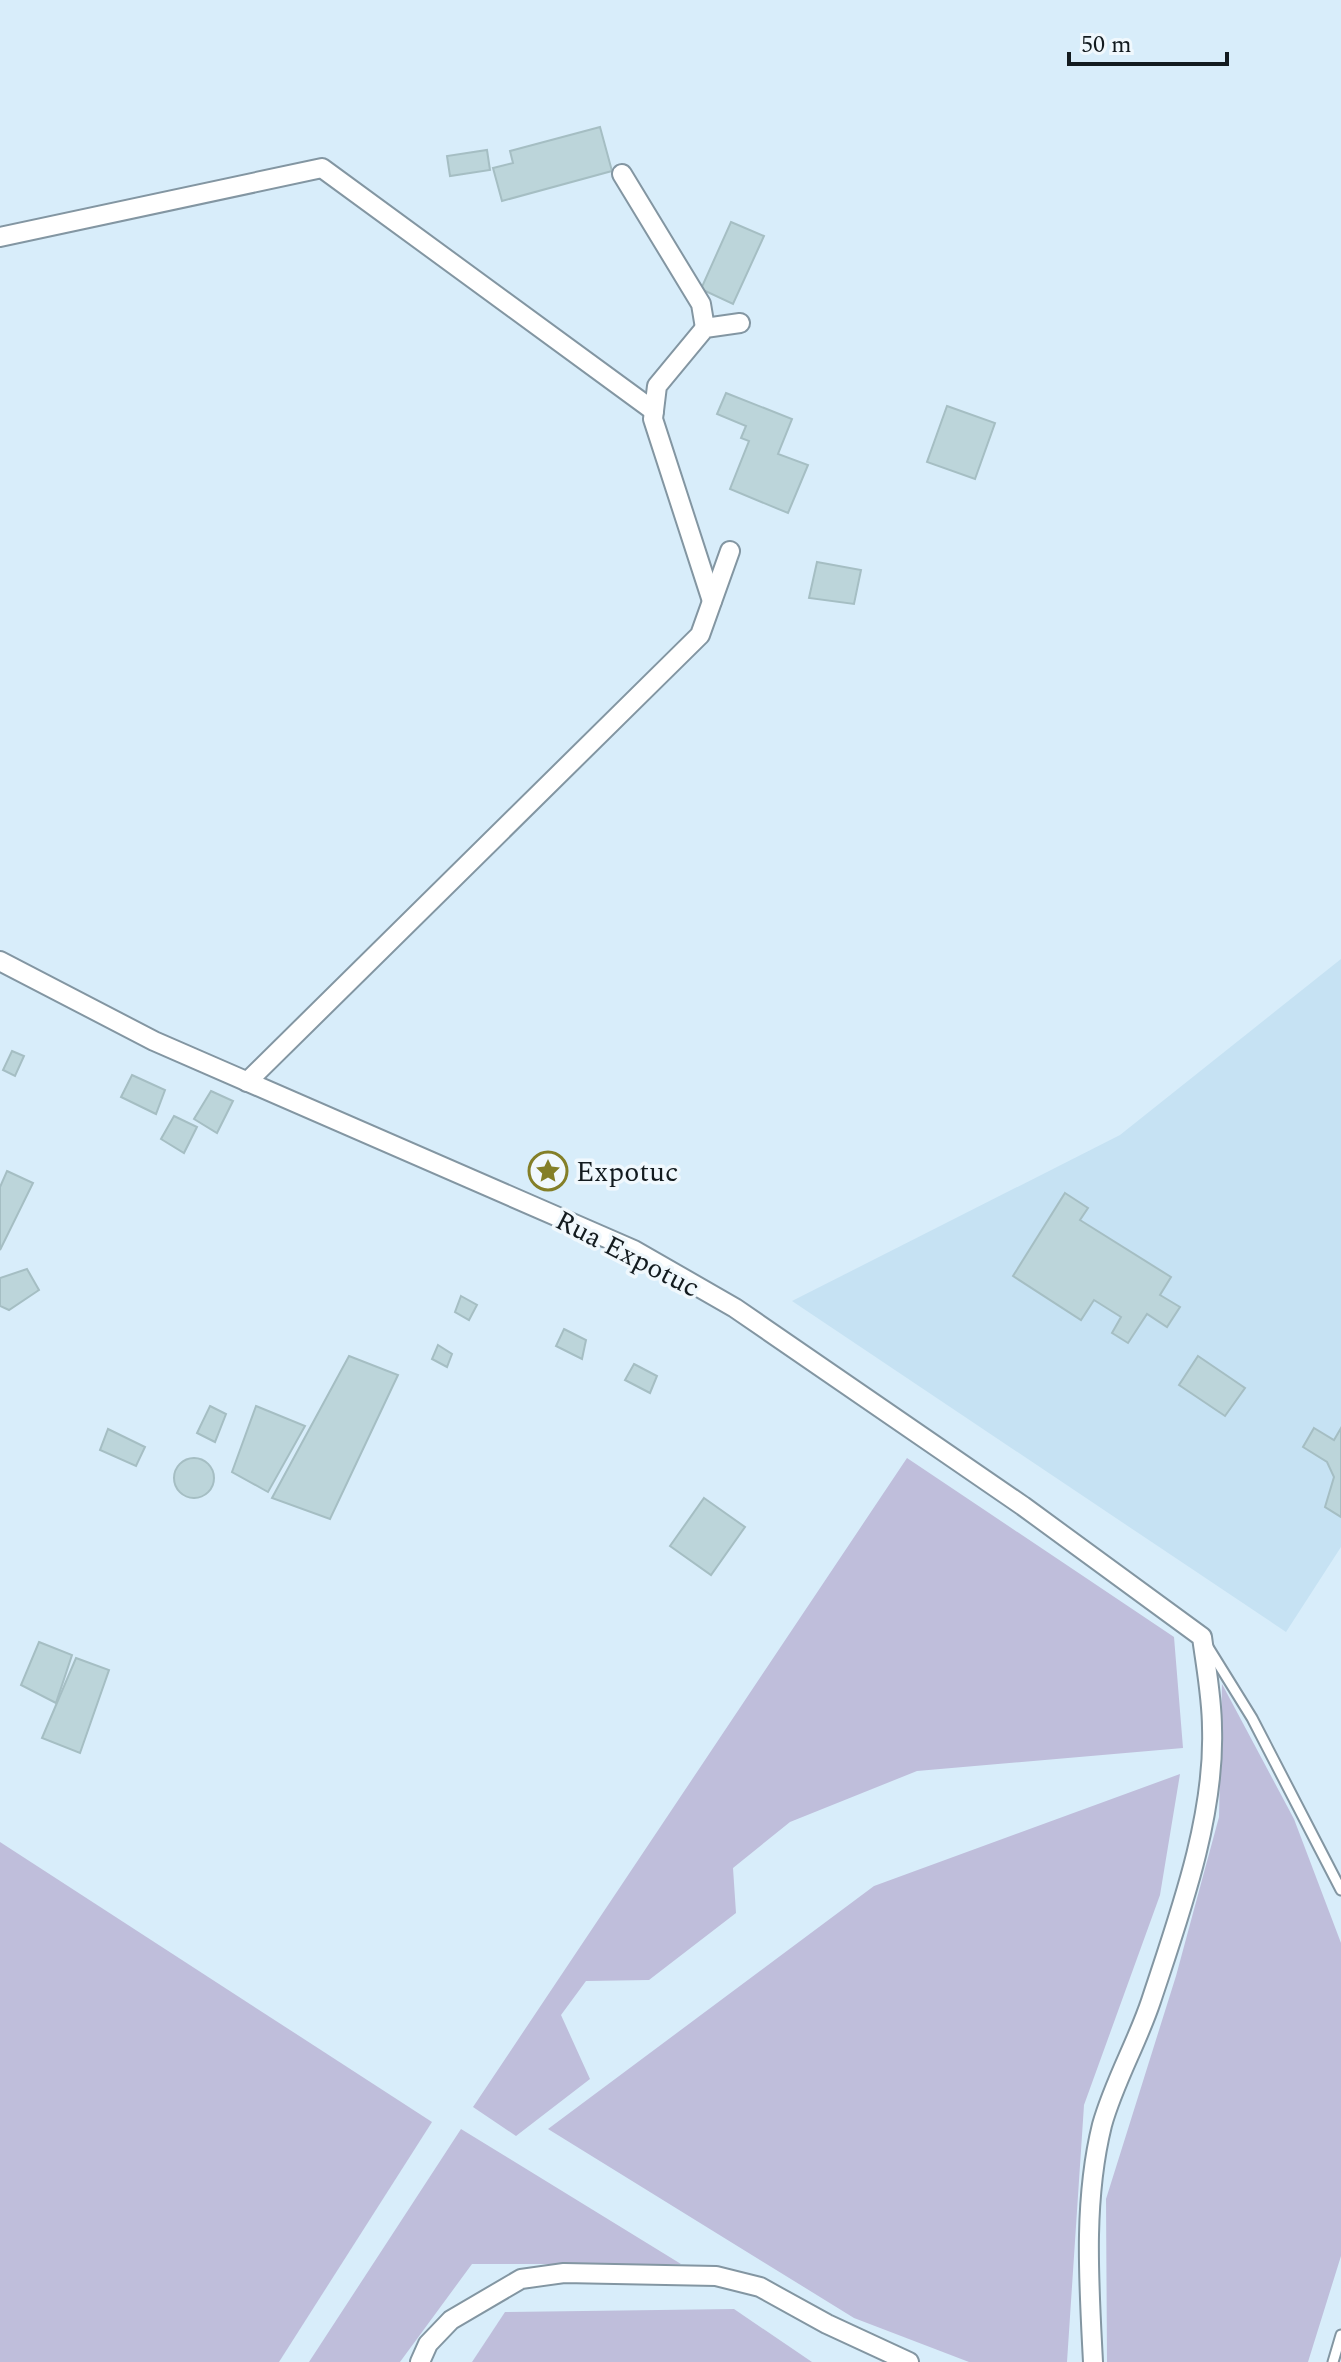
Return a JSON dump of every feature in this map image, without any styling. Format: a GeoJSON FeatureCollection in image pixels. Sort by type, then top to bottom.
{"type":"FeatureCollection","features":[{"type":"Feature","properties":{"kind":"street"},"geometry":{"type":"LineString","coordinates":[[0,237],[322,168],[654,411]]}},
{"type":"Feature","properties":{"kind":"street"},"geometry":{"type":"LineString","coordinates":[[622,174],[701,304],[705,328]]}},
{"type":"Feature","properties":{"kind":"street"},"geometry":{"type":"LineString","coordinates":[[712,601],[653,419],[657,386],[705,328],[740,323]]}},
{"type":"Feature","properties":{"kind":"street"},"geometry":{"type":"LineString","coordinates":[[247,1082],[700,635],[730,551]]}},
{"type":"Feature","properties":{"kind":"street","name":"Rua Expotuc"},"geometry":{"type":"LineString","coordinates":[[0,961],[154,1041],[634,1250],[735,1308],[1023,1506],[1202,1637]]}},
{"type":"Feature","properties":{"kind":"street"},"geometry":{"type":"LineString","coordinates":[[1093,2362],[1090,2207],[1102,2126],[1150,2004],[1195,1857],[1205,1811],[1212,1728],[1202,1637]]}},
{"type":"Feature","properties":{"kind":"street"},"geometry":{"type":"LineString","coordinates":[[420,2362],[428,2344],[451,2320],[521,2279],[564,2273],[716,2276],[760,2287],[827,2324],[909,2362]]}},
{"type":"Feature","properties":{"kind":"lane"},"geometry":{"type":"LineString","coordinates":[[1202,1637],[1252,1718],[1341,1890]]}},
{"type":"Feature","properties":{"kind":"lane"},"geometry":{"type":"LineString","coordinates":[[1333,2362],[1341,2335]]}},
{"type":"Feature","properties":{"kind":"shaded area"},"geometry":{"type":"Polygon","coordinates":[[[1341,959],[1341,1547],[1286,1632],[792,1301],[1120,1135],[1341,959]]]}},
{"type":"Feature","properties":{"kind":"shaded area"},"geometry":{"type":"Polygon","coordinates":[[[907,1458],[1174,1637],[1183,1748],[917,1771],[790,1822],[733,1868],[736,1913],[649,1980],[586,1981],[561,2015],[590,2079],[516,2136],[473,2107],[907,1458]]]}},
{"type":"Feature","properties":{"kind":"shaded area"},"geometry":{"type":"Polygon","coordinates":[[[1222,1684],[1294,1819],[1341,1943],[1341,2256],[1308,2362],[1107,2362],[1106,2199],[1176,1976],[1219,1817],[1222,1684]]]}},
{"type":"Feature","properties":{"kind":"shaded area"},"geometry":{"type":"Polygon","coordinates":[[[1180,1774],[1160,1895],[1084,2105],[1067,2362],[969,2362],[854,2318],[548,2129],[874,1886],[1180,1774]]]}},
{"type":"Feature","properties":{"kind":"shaded area"},"geometry":{"type":"Polygon","coordinates":[[[0,1842],[432,2122],[279,2362],[0,2362],[0,1842]]]}},
{"type":"Feature","properties":{"kind":"shaded area"},"geometry":{"type":"Polygon","coordinates":[[[461,2129],[681,2264],[472,2264],[400,2362],[309,2362],[461,2129]]]}},
{"type":"Feature","properties":{"kind":"shaded area"},"geometry":{"type":"Polygon","coordinates":[[[734,2309],[812,2362],[472,2362],[505,2312],[734,2309]]]}},
{"type":"Feature","properties":{"kind":"building"},"geometry":{"type":"Polygon","coordinates":[[[600,127],[612,171],[502,201],[493,168],[513,163],[510,151],[600,127]]]}},
{"type":"Feature","properties":{"kind":"building"},"geometry":{"type":"Polygon","coordinates":[[[487,150],[490,170],[450,176],[447,156],[487,150]]]}},
{"type":"Feature","properties":{"kind":"building"},"geometry":{"type":"Polygon","coordinates":[[[731,222],[764,236],[733,304],[701,289],[731,222]]]}},
{"type":"Feature","properties":{"kind":"building"},"geometry":{"type":"Polygon","coordinates":[[[726,393],[792,419],[778,454],[808,465],[788,513],[730,489],[749,441],[741,438],[746,426],[717,414],[726,393]]]}},
{"type":"Feature","properties":{"kind":"building"},"geometry":{"type":"Polygon","coordinates":[[[947,406],[995,423],[975,479],[927,462],[947,406]]]}},
{"type":"Feature","properties":{"kind":"building"},"geometry":{"type":"Polygon","coordinates":[[[817,562],[861,570],[854,604],[809,598],[817,562]]]}},
{"type":"Feature","properties":{"kind":"building"},"geometry":{"type":"Polygon","coordinates":[[[12,1051],[24,1056],[15,1076],[3,1070],[12,1051]]]}},
{"type":"Feature","properties":{"kind":"building"},"geometry":{"type":"Polygon","coordinates":[[[132,1075],[165,1090],[156,1114],[121,1097],[132,1075]]]}},
{"type":"Feature","properties":{"kind":"building"},"geometry":{"type":"Polygon","coordinates":[[[211,1091],[233,1101],[217,1133],[194,1119],[211,1091]]]}},
{"type":"Feature","properties":{"kind":"building"},"geometry":{"type":"Polygon","coordinates":[[[174,1116],[197,1127],[184,1153],[161,1139],[174,1116]]]}},
{"type":"Feature","properties":{"kind":"building"},"geometry":{"type":"Polygon","coordinates":[[[7,1171],[33,1183],[0,1250],[0,1187],[7,1171]]]}},
{"type":"Feature","properties":{"kind":"building"},"geometry":{"type":"Polygon","coordinates":[[[1065,1193],[1088,1208],[1080,1220],[1171,1277],[1160,1295],[1180,1307],[1167,1327],[1147,1314],[1128,1343],[1112,1333],[1121,1317],[1094,1300],[1081,1320],[1013,1276],[1065,1193]]]}},
{"type":"Feature","properties":{"kind":"building"},"geometry":{"type":"Polygon","coordinates":[[[27,1269],[39,1290],[9,1310],[0,1306],[0,1278],[27,1269]]]}},
{"type":"Feature","properties":{"kind":"building"},"geometry":{"type":"Polygon","coordinates":[[[461,1296],[477,1305],[469,1320],[455,1312],[461,1296]]]}},
{"type":"Feature","properties":{"kind":"building"},"geometry":{"type":"Polygon","coordinates":[[[564,1329],[586,1340],[582,1359],[556,1346],[564,1329]]]}},
{"type":"Feature","properties":{"kind":"building"},"geometry":{"type":"Polygon","coordinates":[[[438,1345],[452,1354],[447,1367],[432,1359],[438,1345]]]}},
{"type":"Feature","properties":{"kind":"building"},"geometry":{"type":"Polygon","coordinates":[[[349,1356],[398,1375],[330,1519],[272,1498],[349,1356]]]}},
{"type":"Feature","properties":{"kind":"building"},"geometry":{"type":"Polygon","coordinates":[[[1198,1356],[1245,1388],[1225,1416],[1179,1385],[1198,1356]]]}},
{"type":"Feature","properties":{"kind":"building"},"geometry":{"type":"Polygon","coordinates":[[[634,1364],[657,1376],[650,1393],[625,1380],[634,1364]]]}},
{"type":"Feature","properties":{"kind":"building"},"geometry":{"type":"Polygon","coordinates":[[[210,1406],[226,1414],[215,1442],[197,1433],[210,1406]]]}},
{"type":"Feature","properties":{"kind":"building"},"geometry":{"type":"Polygon","coordinates":[[[256,1406],[305,1426],[268,1492],[232,1472],[256,1406]]]}},
{"type":"Feature","properties":{"kind":"building"},"geometry":{"type":"Polygon","coordinates":[[[1314,1428],[1334,1440],[1341,1428],[1341,1517],[1325,1507],[1334,1477],[1327,1462],[1303,1447],[1314,1428]]]}},
{"type":"Feature","properties":{"kind":"building"},"geometry":{"type":"Polygon","coordinates":[[[108,1429],[145,1447],[136,1466],[100,1450],[108,1429]]]}},
{"type":"Feature","properties":{"kind":"building"},"geometry":{"type":"Polygon","coordinates":[[[194,1458],[208,1464],[214,1478],[208,1492],[194,1498],[180,1492],[174,1478],[180,1464],[194,1458]]]}},
{"type":"Feature","properties":{"kind":"building"},"geometry":{"type":"Polygon","coordinates":[[[704,1498],[745,1527],[711,1575],[670,1546],[704,1498]]]}},
{"type":"Feature","properties":{"kind":"building"},"geometry":{"type":"Polygon","coordinates":[[[39,1642],[72,1655],[56,1703],[21,1685],[39,1642]]]}},
{"type":"Feature","properties":{"kind":"building"},"geometry":{"type":"Polygon","coordinates":[[[76,1658],[109,1670],[80,1753],[42,1738],[76,1658]]]}},
{"type":"Feature","properties":{"kind":"place","name":"Expotuc"},"geometry":{"type":"Point","coordinates":[548,1171]}}]}
